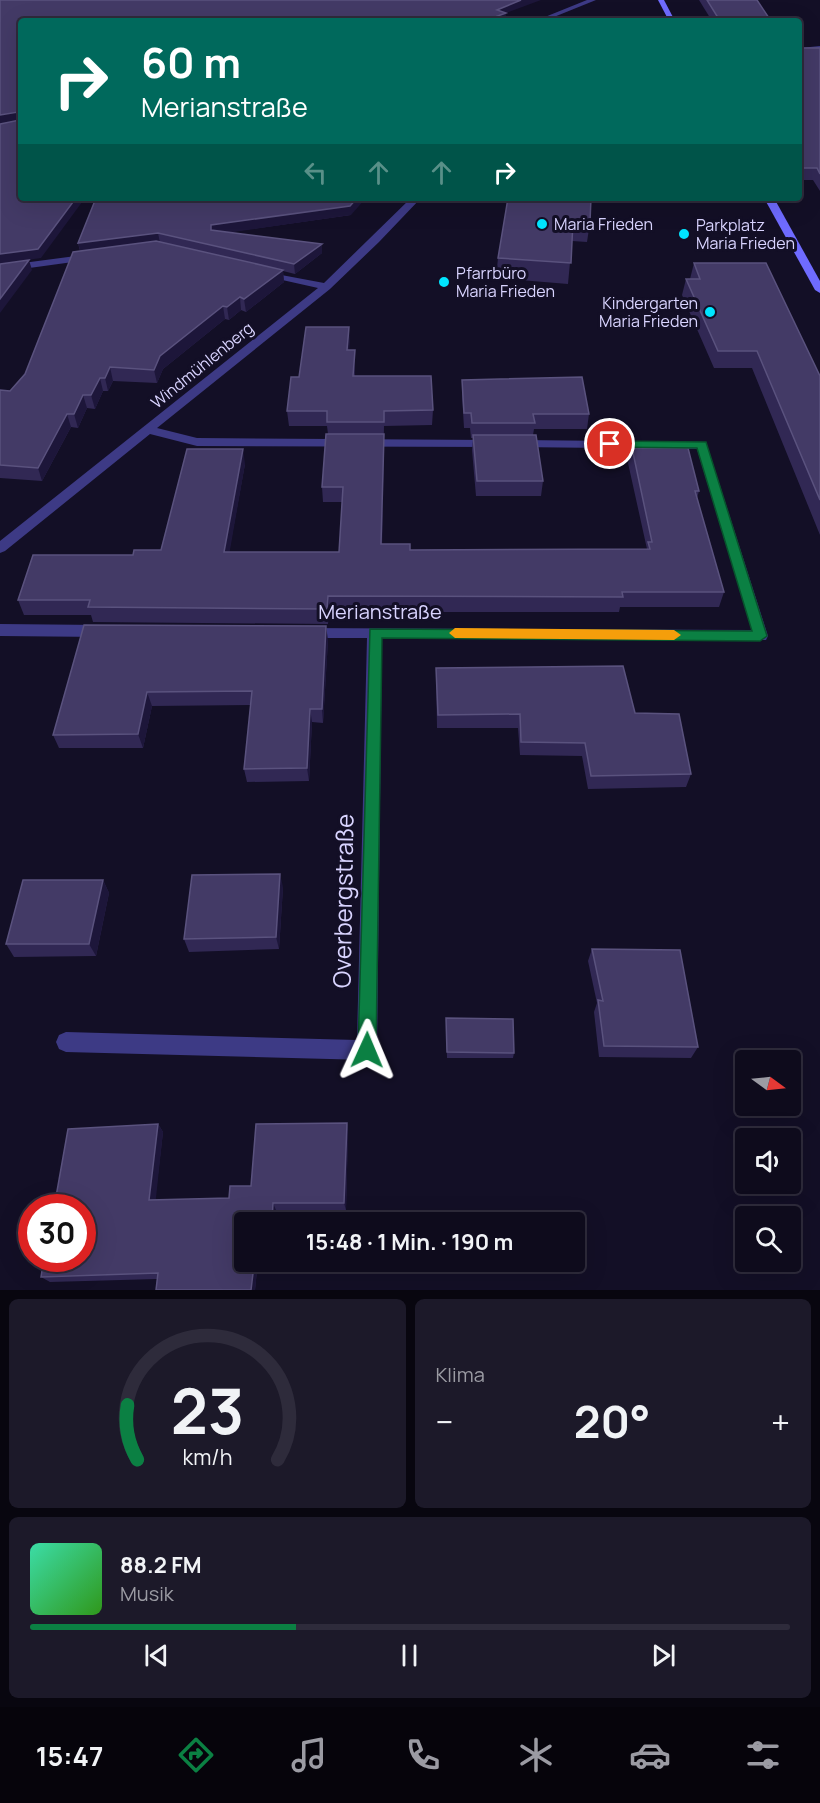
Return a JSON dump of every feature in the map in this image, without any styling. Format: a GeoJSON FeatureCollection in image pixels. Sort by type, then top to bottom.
{"type":"FeatureCollection","features":[{"type":"Feature","properties":{"kind":"main road"},"geometry":{"type":"LineString","coordinates":[[661,0],[670,18]]}},
{"type":"Feature","properties":{"kind":"main road"},"geometry":{"type":"LineString","coordinates":[[771,201],[820,290]]}},
{"type":"Feature","properties":{"kind":"street"},"geometry":{"type":"LineString","coordinates":[[546,18],[593,0]]}},
{"type":"Feature","properties":{"kind":"street"},"geometry":{"type":"LineString","coordinates":[[802,48],[820,47]]}},
{"type":"Feature","properties":{"kind":"street","name":"Windmühlenberg"},"geometry":{"type":"LineString","coordinates":[[0,548],[326,287],[413,201]]}},
{"type":"Feature","properties":{"kind":"street"},"geometry":{"type":"LineString","coordinates":[[0,268],[102,255]]}},
{"type":"Feature","properties":{"kind":"street"},"geometry":{"type":"LineString","coordinates":[[248,269],[326,287]]}},
{"type":"Feature","properties":{"kind":"street","name":"Merianstraße"},"geometry":{"type":"LineString","coordinates":[[148,430],[197,442],[702,445],[760,636],[293,632]]}},
{"type":"Feature","properties":{"kind":"street"},"geometry":{"type":"LineString","coordinates":[[0,630],[117,631]]}},
{"type":"Feature","properties":{"kind":"street","name":"Overbergstraße"},"geometry":{"type":"LineString","coordinates":[[66,1042],[367,1050],[375,633]]}},
{"type":"Feature","properties":{"kind":"building"},"geometry":{"type":"Polygon","coordinates":[[[0,0],[521,0],[497,10],[506,13],[492,18],[18,18],[18,112],[0,115],[0,0]]]}},
{"type":"Feature","properties":{"kind":"building"},"geometry":{"type":"Polygon","coordinates":[[[707,0],[757,0],[769,18],[718,18],[707,0]]]}},
{"type":"Feature","properties":{"kind":"building"},"geometry":{"type":"Polygon","coordinates":[[[802,48],[820,48],[820,174],[817,168],[803,168],[802,48]]]}},
{"type":"Feature","properties":{"kind":"building"},"geometry":{"type":"Polygon","coordinates":[[[18,120],[18,201],[74,201],[38,249],[0,254],[0,124],[18,120]]]}},
{"type":"Feature","properties":{"kind":"building"},"geometry":{"type":"Polygon","coordinates":[[[95,201],[354,201],[350,206],[211,225],[211,230],[322,244],[294,264],[158,233],[78,243],[95,201]]]}},
{"type":"Feature","properties":{"kind":"building"},"geometry":{"type":"Polygon","coordinates":[[[508,201],[591,201],[590,222],[573,221],[571,263],[498,258],[508,201]]]}},
{"type":"Feature","properties":{"kind":"building"},"geometry":{"type":"Polygon","coordinates":[[[156,241],[283,270],[244,299],[240,297],[227,307],[223,306],[160,356],[154,370],[110,367],[105,378],[100,378],[91,395],[83,395],[74,414],[67,414],[38,468],[0,465],[0,390],[10,391],[25,374],[73,252],[156,241]]]}},
{"type":"Feature","properties":{"kind":"building"},"geometry":{"type":"Polygon","coordinates":[[[29,260],[0,299],[0,264],[29,260]]]}},
{"type":"Feature","properties":{"kind":"building"},"geometry":{"type":"Polygon","coordinates":[[[694,263],[766,263],[820,376],[820,500],[757,351],[718,351],[686,279],[700,279],[694,263]]]}},
{"type":"Feature","properties":{"kind":"building"},"geometry":{"type":"Polygon","coordinates":[[[306,327],[349,327],[347,350],[355,350],[353,376],[431,376],[433,410],[384,411],[384,422],[327,422],[327,411],[287,411],[291,377],[299,377],[306,327]]]}},
{"type":"Feature","properties":{"kind":"building"},"geometry":{"type":"Polygon","coordinates":[[[582,377],[589,414],[533,414],[535,423],[472,423],[471,413],[464,413],[462,380],[582,377]]]}},
{"type":"Feature","properties":{"kind":"building"},"geometry":{"type":"Polygon","coordinates":[[[326,434],[384,434],[381,544],[410,544],[410,550],[650,549],[648,542],[652,542],[632,448],[688,448],[699,491],[695,491],[724,592],[622,592],[623,597],[328,596],[327,609],[88,607],[90,600],[18,600],[33,555],[133,555],[134,550],[161,550],[187,449],[243,449],[224,552],[339,552],[343,487],[322,487],[326,434]]]}},
{"type":"Feature","properties":{"kind":"building"},"geometry":{"type":"Polygon","coordinates":[[[473,435],[536,435],[543,481],[477,481],[473,435]]]}},
{"type":"Feature","properties":{"kind":"building"},"geometry":{"type":"Polygon","coordinates":[[[84,625],[326,626],[322,709],[310,709],[307,768],[244,769],[252,691],[147,692],[138,734],[53,735],[84,625]]]}},
{"type":"Feature","properties":{"kind":"building"},"geometry":{"type":"Polygon","coordinates":[[[623,666],[635,713],[679,714],[691,774],[591,776],[585,743],[521,742],[520,714],[438,715],[436,668],[623,666]]]}},
{"type":"Feature","properties":{"kind":"building"},"geometry":{"type":"Polygon","coordinates":[[[280,874],[276,937],[184,939],[192,875],[280,874]]]}},
{"type":"Feature","properties":{"kind":"building"},"geometry":{"type":"Polygon","coordinates":[[[23,880],[103,880],[89,944],[6,944],[23,880]]]}},
{"type":"Feature","properties":{"kind":"building"},"geometry":{"type":"Polygon","coordinates":[[[592,949],[680,950],[698,1047],[604,1046],[598,1000],[603,1001],[592,949]]]}},
{"type":"Feature","properties":{"kind":"building"},"geometry":{"type":"Polygon","coordinates":[[[446,1018],[513,1019],[514,1053],[447,1052],[446,1018]]]}},
{"type":"Feature","properties":{"kind":"building"},"geometry":{"type":"Polygon","coordinates":[[[347,1123],[344,1203],[273,1203],[273,1212],[234,1212],[234,1272],[253,1272],[251,1290],[156,1290],[158,1273],[41,1277],[42,1272],[96,1272],[96,1194],[56,1194],[68,1129],[158,1124],[149,1200],[229,1198],[230,1186],[251,1186],[256,1124],[347,1123]]]}},
{"type":"Feature","properties":{"kind":"slow traffic"},"geometry":{"type":"LineString","coordinates":[[455,633],[674,635]]}},
{"type":"Feature","properties":{"kind":"place","name":"Maria Frieden"},"geometry":{"type":"Point","coordinates":[542,224]}},
{"type":"Feature","properties":{"kind":"place","name":"Parkplatz Maria Frieden"},"geometry":{"type":"Point","coordinates":[684,234]}},
{"type":"Feature","properties":{"kind":"place","name":"Pfarrbüro Maria Frieden"},"geometry":{"type":"Point","coordinates":[444,282]}},
{"type":"Feature","properties":{"kind":"place","name":"Kindergarten Maria Frieden"},"geometry":{"type":"Point","coordinates":[710,312]}},
{"type":"Feature","properties":{"kind":"route"},"geometry":{"type":"LineString","coordinates":[[367,1050],[375,633],[760,636],[702,445],[610,444]]}}]}
